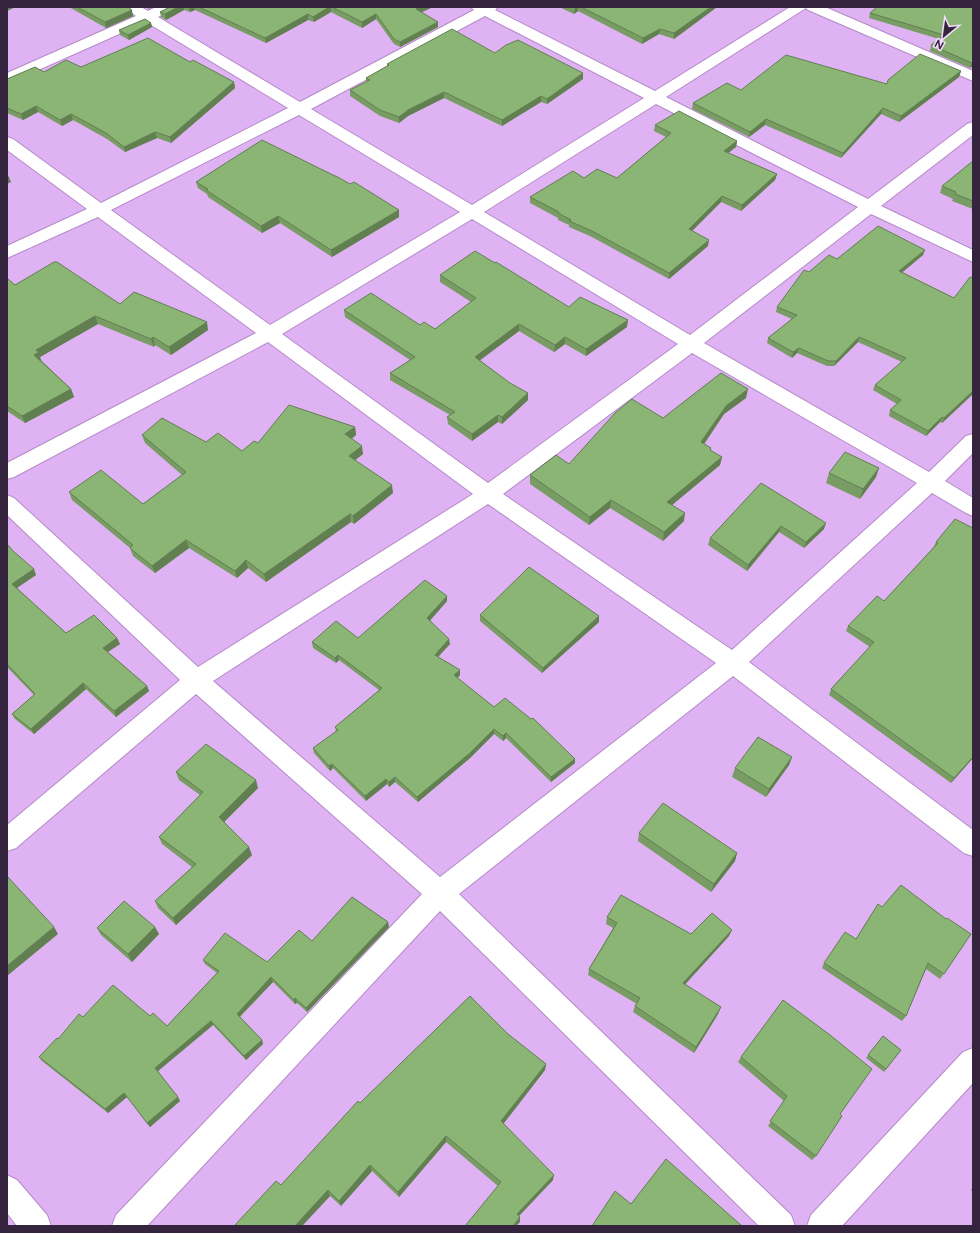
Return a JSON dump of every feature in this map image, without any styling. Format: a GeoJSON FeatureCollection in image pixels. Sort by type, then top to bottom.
{"type":"FeatureCollection","features":[{"type":"Feature","properties":{"kind":"street"},"geometry":{"type":"LineString","coordinates":[[131,7],[691,344],[931,482],[973,508]]}},
{"type":"Feature","properties":{"kind":"street"},"geometry":{"type":"LineString","coordinates":[[7,79],[168,7]]}},
{"type":"Feature","properties":{"kind":"street"},"geometry":{"type":"LineString","coordinates":[[7,472],[269,334],[472,212],[800,7]]}},
{"type":"Feature","properties":{"kind":"street"},"geometry":{"type":"LineString","coordinates":[[813,7],[973,76]]}},
{"type":"Feature","properties":{"kind":"street"},"geometry":{"type":"LineString","coordinates":[[7,253],[100,211],[300,109],[485,8],[870,207],[973,257]]}},
{"type":"Feature","properties":{"kind":"street"},"geometry":{"type":"LineString","coordinates":[[7,840],[196,680],[488,494],[691,344],[973,128]]}},
{"type":"Feature","properties":{"kind":"street"},"geometry":{"type":"LineString","coordinates":[[7,142],[488,494],[733,663],[973,845]]}},
{"type":"Feature","properties":{"kind":"street"},"geometry":{"type":"LineString","coordinates":[[127,1226],[440,893],[733,663],[931,482],[973,441]]}},
{"type":"Feature","properties":{"kind":"street"},"geometry":{"type":"LineString","coordinates":[[7,503],[196,680],[440,893],[780,1226]]}},
{"type":"Feature","properties":{"kind":"street"},"geometry":{"type":"LineString","coordinates":[[822,1226],[973,1062]]}},
{"type":"Feature","properties":{"kind":"street"},"geometry":{"type":"LineString","coordinates":[[7,1190],[36,1226]]}},
{"type":"Feature","properties":{"kind":"building"},"geometry":{"type":"Polygon","coordinates":[[[77,7],[128,7],[132,10],[105,22],[77,7]]]}},
{"type":"Feature","properties":{"kind":"building"},"geometry":{"type":"Polygon","coordinates":[[[170,7],[178,7],[165,14],[160,12],[170,7]]]}},
{"type":"Feature","properties":{"kind":"building"},"geometry":{"type":"Polygon","coordinates":[[[199,7],[329,7],[313,17],[308,14],[265,38],[199,7]]]}},
{"type":"Feature","properties":{"kind":"building"},"geometry":{"type":"Polygon","coordinates":[[[332,7],[420,7],[416,9],[438,22],[400,42],[394,39],[376,14],[362,22],[332,7]]]}},
{"type":"Feature","properties":{"kind":"building"},"geometry":{"type":"Polygon","coordinates":[[[581,7],[711,7],[674,33],[660,29],[643,38],[581,7]]]}},
{"type":"Feature","properties":{"kind":"building"},"geometry":{"type":"Polygon","coordinates":[[[877,7],[973,7],[973,62],[972,63],[931,45],[944,35],[870,13],[877,7]]]}},
{"type":"Feature","properties":{"kind":"building"},"geometry":{"type":"Polygon","coordinates":[[[145,19],[151,23],[128,35],[119,30],[145,19]]]}},
{"type":"Feature","properties":{"kind":"building"},"geometry":{"type":"Polygon","coordinates":[[[452,29],[495,53],[506,45],[518,40],[583,73],[547,99],[541,96],[502,120],[444,92],[408,110],[399,117],[380,110],[350,90],[370,80],[366,78],[389,65],[387,64],[452,29]]]}},
{"type":"Feature","properties":{"kind":"building"},"geometry":{"type":"Polygon","coordinates":[[[148,38],[190,62],[193,60],[234,82],[170,137],[155,132],[124,147],[106,133],[71,114],[60,120],[36,106],[21,114],[7,108],[7,79],[35,67],[44,72],[66,60],[81,67],[148,38]]]}},
{"type":"Feature","properties":{"kind":"building"},"geometry":{"type":"Polygon","coordinates":[[[920,54],[961,71],[901,116],[883,108],[843,153],[766,119],[750,132],[693,103],[727,83],[741,90],[786,55],[887,84],[888,80],[920,54]]]}},
{"type":"Feature","properties":{"kind":"building"},"geometry":{"type":"Polygon","coordinates":[[[679,111],[737,141],[724,151],[777,174],[742,205],[722,196],[689,229],[709,240],[669,273],[590,230],[569,221],[571,220],[558,213],[559,212],[530,197],[573,171],[584,178],[597,169],[617,178],[671,133],[655,125],[679,111]]]}},
{"type":"Feature","properties":{"kind":"building"},"geometry":{"type":"Polygon","coordinates":[[[262,140],[350,184],[354,182],[399,210],[331,250],[278,216],[261,226],[196,182],[262,140]]]}},
{"type":"Feature","properties":{"kind":"building"},"geometry":{"type":"Polygon","coordinates":[[[973,161],[973,201],[955,194],[956,192],[942,186],[973,161]]]}},
{"type":"Feature","properties":{"kind":"building"},"geometry":{"type":"Polygon","coordinates":[[[878,226],[925,250],[899,271],[954,298],[970,277],[973,278],[973,391],[928,431],[890,410],[901,400],[875,385],[906,358],[859,337],[836,361],[828,361],[799,348],[793,352],[768,338],[797,315],[777,307],[804,270],[809,272],[829,255],[837,259],[878,226]]]}},
{"type":"Feature","properties":{"kind":"building"},"geometry":{"type":"Polygon","coordinates":[[[475,251],[495,263],[496,262],[569,307],[580,297],[628,320],[586,349],[565,337],[555,345],[519,324],[475,357],[510,383],[528,393],[502,417],[498,415],[472,434],[447,417],[455,412],[390,373],[415,357],[344,310],[371,293],[420,325],[424,322],[435,329],[476,298],[440,275],[475,251]]]}},
{"type":"Feature","properties":{"kind":"building"},"geometry":{"type":"Polygon","coordinates":[[[54,262],[57,262],[120,304],[134,292],[207,322],[169,347],[153,337],[151,339],[95,316],[36,350],[39,352],[34,355],[71,389],[22,416],[7,406],[7,280],[8,279],[15,285],[54,262]]]}},
{"type":"Feature","properties":{"kind":"building"},"geometry":{"type":"Polygon","coordinates":[[[721,373],[748,389],[726,406],[701,442],[711,448],[710,450],[722,457],[667,502],[685,513],[664,532],[611,500],[590,517],[530,475],[556,455],[569,464],[615,413],[632,399],[663,418],[721,373]]]}},
{"type":"Feature","properties":{"kind":"building"},"geometry":{"type":"Polygon","coordinates":[[[289,405],[355,427],[345,434],[362,446],[349,456],[392,485],[353,516],[350,514],[264,574],[246,560],[235,571],[186,540],[152,566],[130,548],[133,545],[69,492],[101,470],[143,504],[186,472],[142,435],[162,418],[206,442],[218,433],[242,451],[254,441],[258,443],[289,405]]]}},
{"type":"Feature","properties":{"kind":"building"},"geometry":{"type":"Polygon","coordinates":[[[845,452],[879,468],[863,489],[829,473],[845,452]]]}},
{"type":"Feature","properties":{"kind":"building"},"geometry":{"type":"Polygon","coordinates":[[[761,483],[826,523],[806,542],[781,526],[748,565],[710,538],[761,483]]]}},
{"type":"Feature","properties":{"kind":"building"},"geometry":{"type":"Polygon","coordinates":[[[955,519],[973,528],[973,757],[954,778],[831,689],[874,642],[848,626],[877,596],[884,601],[938,543],[936,542],[955,519]]]}},
{"type":"Feature","properties":{"kind":"building"},"geometry":{"type":"Polygon","coordinates":[[[7,544],[34,569],[12,584],[66,633],[94,615],[117,638],[103,648],[147,686],[114,711],[83,683],[31,729],[12,714],[35,694],[7,664],[7,544]]]}},
{"type":"Feature","properties":{"kind":"building"},"geometry":{"type":"Polygon","coordinates":[[[529,567],[599,616],[543,668],[480,615],[529,567]]]}},
{"type":"Feature","properties":{"kind":"building"},"geometry":{"type":"Polygon","coordinates":[[[425,580],[447,596],[427,618],[449,639],[435,655],[460,670],[454,675],[494,707],[505,698],[531,719],[533,718],[575,759],[551,777],[506,733],[503,736],[494,729],[470,753],[417,797],[395,777],[389,782],[386,779],[365,796],[332,764],[329,766],[313,748],[338,730],[335,727],[382,688],[338,655],[335,658],[312,642],[336,621],[358,638],[425,580]]]}},
{"type":"Feature","properties":{"kind":"building"},"geometry":{"type":"Polygon","coordinates":[[[758,737],[792,757],[769,789],[735,768],[758,737]]]}},
{"type":"Feature","properties":{"kind":"building"},"geometry":{"type":"Polygon","coordinates":[[[206,744],[256,780],[219,817],[249,847],[173,918],[155,901],[196,864],[159,837],[203,792],[176,772],[206,744]]]}},
{"type":"Feature","properties":{"kind":"building"},"geometry":{"type":"Polygon","coordinates":[[[663,803],[737,853],[714,884],[639,833],[663,803]]]}},
{"type":"Feature","properties":{"kind":"building"},"geometry":{"type":"Polygon","coordinates":[[[7,876],[54,927],[7,966],[7,876]]]}},
{"type":"Feature","properties":{"kind":"building"},"geometry":{"type":"Polygon","coordinates":[[[901,885],[946,919],[947,918],[971,934],[944,974],[928,963],[906,1016],[824,963],[845,932],[856,939],[878,904],[882,907],[901,885]]]}},
{"type":"Feature","properties":{"kind":"building"},"geometry":{"type":"Polygon","coordinates":[[[621,895],[691,934],[712,913],[732,930],[683,983],[721,1007],[696,1047],[635,1006],[640,998],[589,969],[617,923],[607,917],[621,895]]]}},
{"type":"Feature","properties":{"kind":"building"},"geometry":{"type":"Polygon","coordinates":[[[352,897],[388,922],[306,1008],[295,998],[294,1000],[271,977],[237,1014],[262,1040],[244,1056],[211,1021],[155,1068],[178,1097],[147,1123],[124,1093],[105,1109],[39,1057],[57,1038],[58,1039],[79,1014],[83,1017],[113,985],[150,1016],[153,1013],[167,1026],[219,971],[203,960],[225,933],[267,962],[299,930],[312,941],[352,897]]]}},
{"type":"Feature","properties":{"kind":"building"},"geometry":{"type":"Polygon","coordinates":[[[124,901],[155,927],[128,954],[97,928],[124,901]]]}},
{"type":"Feature","properties":{"kind":"building"},"geometry":{"type":"Polygon","coordinates":[[[470,996],[508,1034],[546,1064],[501,1121],[554,1175],[517,1214],[520,1217],[513,1226],[465,1226],[501,1182],[446,1136],[398,1192],[370,1165],[339,1201],[328,1190],[295,1226],[234,1226],[276,1181],[281,1185],[358,1101],[360,1103],[470,996]]]}},
{"type":"Feature","properties":{"kind":"building"},"geometry":{"type":"Polygon","coordinates":[[[783,1000],[872,1069],[840,1114],[842,1116],[816,1156],[770,1121],[787,1096],[741,1057],[783,1000]]]}},
{"type":"Feature","properties":{"kind":"building"},"geometry":{"type":"Polygon","coordinates":[[[883,1036],[901,1050],[886,1069],[868,1055],[883,1036]]]}},
{"type":"Feature","properties":{"kind":"building"},"geometry":{"type":"Polygon","coordinates":[[[666,1159],[742,1226],[592,1226],[615,1191],[631,1204],[666,1159]]]}}]}
